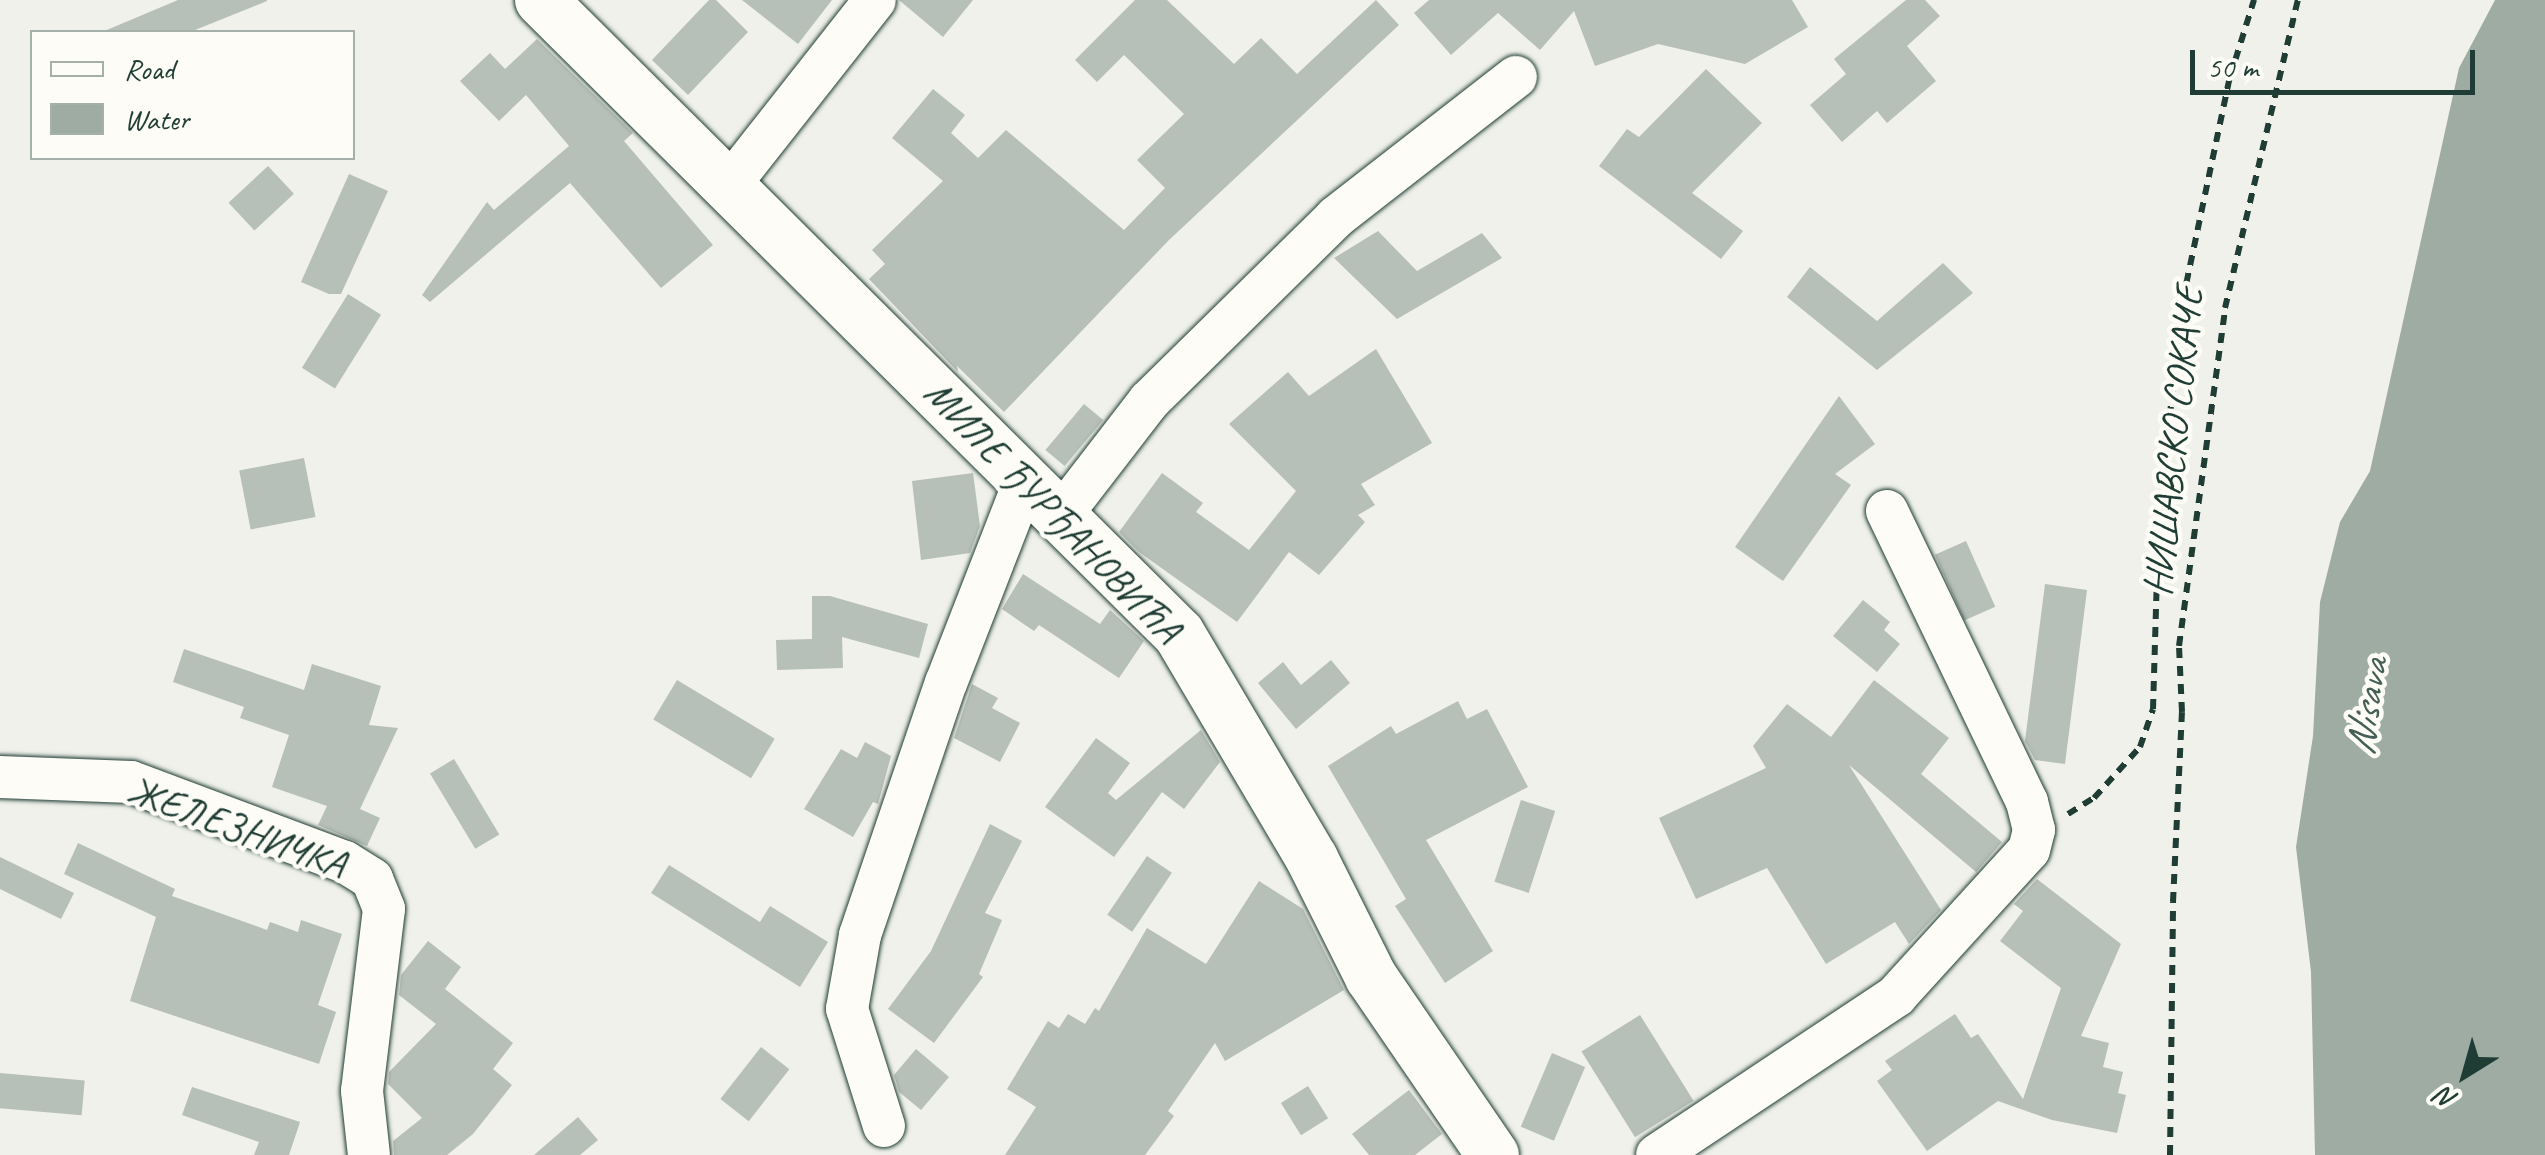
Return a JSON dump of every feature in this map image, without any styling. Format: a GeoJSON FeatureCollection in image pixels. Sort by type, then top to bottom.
{"type":"FeatureCollection","features":[{"type":"Feature","properties":{"kind":"street","name":"МИЛЕ ЂУРЂАНОВИЋА"},"geometry":{"type":"LineString","coordinates":[[541,0],[1179,634],[1312,859],[1371,976],[1493,1155]]}},
{"type":"Feature","properties":{"kind":"street"},"geometry":{"type":"LineString","coordinates":[[727,188],[875,0]]}},
{"type":"Feature","properties":{"kind":"street"},"geometry":{"type":"LineString","coordinates":[[884,1126],[847,1010],[860,935],[946,682],[1044,496],[1150,401],[1336,218],[1516,77]]}},
{"type":"Feature","properties":{"kind":"street"},"geometry":{"type":"LineString","coordinates":[[1658,1155],[1896,996],[2029,850],[2033,837],[2028,802],[1887,510]]}},
{"type":"Feature","properties":{"kind":"street","name":"ЖЕЛЕЗНИЧКА"},"geometry":{"type":"LineString","coordinates":[[0,778],[130,782],[345,862],[372,879],[384,908],[362,1091],[369,1155]]}},
{"type":"Feature","properties":{"kind":"path","name":"НИШАВСКО СОКАЧЕ"},"geometry":{"type":"LineString","coordinates":[[2033,837],[2094,798],[2140,746],[2153,710],[2158,542],[2178,318],[2230,77],[2254,0]]}},
{"type":"Feature","properties":{"kind":"path"},"geometry":{"type":"LineString","coordinates":[[2170,1155],[2173,902],[2182,712],[2179,646],[2226,308],[2298,0]]}},
{"type":"Feature","properties":{"kind":"water","name":"Nisava"},"geometry":{"type":"Polygon","coordinates":[[[2495,0],[2545,0],[2545,1155],[2315,1155],[2311,972],[2296,847],[2313,736],[2320,602],[2340,522],[2370,471],[2459,68],[2495,0]]]}},
{"type":"Feature","properties":{"kind":"building"},"geometry":{"type":"Polygon","coordinates":[[[178,0],[267,0],[195,30],[107,30],[178,0]]]}},
{"type":"Feature","properties":{"kind":"building"},"geometry":{"type":"Polygon","coordinates":[[[709,0],[716,0],[748,32],[688,95],[652,60],[709,0]]]}},
{"type":"Feature","properties":{"kind":"building"},"geometry":{"type":"Polygon","coordinates":[[[742,0],[832,0],[798,44],[742,0]]]}},
{"type":"Feature","properties":{"kind":"building"},"geometry":{"type":"Polygon","coordinates":[[[899,0],[973,0],[943,37],[899,0]]]}},
{"type":"Feature","properties":{"kind":"building"},"geometry":{"type":"Polygon","coordinates":[[[1135,0],[1167,0],[1234,64],[1261,38],[1297,74],[1376,0],[1399,25],[1169,240],[1004,412],[957,366],[958,372],[869,279],[885,264],[872,250],[943,181],[892,138],[933,89],[965,115],[951,133],[978,158],[1006,130],[1124,230],[1165,188],[1137,160],[1184,114],[1124,55],[1097,82],[1075,60],[1135,0]]]}},
{"type":"Feature","properties":{"kind":"building"},"geometry":{"type":"Polygon","coordinates":[[[1429,0],[1792,0],[1808,27],[1745,64],[1658,44],[1595,66],[1574,11],[1540,50],[1498,13],[1451,55],[1414,13],[1429,0]]]}},
{"type":"Feature","properties":{"kind":"building"},"geometry":{"type":"Polygon","coordinates":[[[1906,0],[1925,0],[1940,16],[1907,46],[1936,81],[1887,123],[1877,111],[1842,142],[1810,105],[1846,74],[1834,59],[1906,0]]]}},
{"type":"Feature","properties":{"kind":"building"},"geometry":{"type":"Polygon","coordinates":[[[537,39],[633,133],[624,141],[713,245],[661,288],[570,183],[430,302],[422,295],[487,202],[494,210],[569,146],[526,95],[499,121],[460,81],[490,53],[505,69],[537,39]]]}},
{"type":"Feature","properties":{"kind":"building"},"geometry":{"type":"Polygon","coordinates":[[[1706,69],[1762,123],[1692,193],[1743,231],[1721,259],[1599,166],[1627,129],[1639,137],[1706,69]]]}},
{"type":"Feature","properties":{"kind":"building"},"geometry":{"type":"Polygon","coordinates":[[[268,166],[294,194],[254,231],[229,203],[268,166]]]}},
{"type":"Feature","properties":{"kind":"building"},"geometry":{"type":"Polygon","coordinates":[[[349,174],[388,191],[341,294],[329,294],[301,282],[349,174]]]}},
{"type":"Feature","properties":{"kind":"building"},"geometry":{"type":"Polygon","coordinates":[[[1378,231],[1417,271],[1482,233],[1502,258],[1397,319],[1334,258],[1378,231]]]}},
{"type":"Feature","properties":{"kind":"building"},"geometry":{"type":"Polygon","coordinates":[[[1943,263],[1973,293],[1877,370],[1787,297],[1810,267],[1877,321],[1943,263]]]}},
{"type":"Feature","properties":{"kind":"building"},"geometry":{"type":"Polygon","coordinates":[[[348,294],[381,315],[335,388],[302,368],[348,294]]]}},
{"type":"Feature","properties":{"kind":"building"},"geometry":{"type":"Polygon","coordinates":[[[1376,349],[1432,443],[1361,484],[1375,505],[1358,515],[1365,522],[1319,575],[1289,552],[1237,622],[1139,552],[1119,532],[1162,473],[1203,503],[1196,512],[1249,550],[1296,491],[1229,424],[1288,372],[1309,396],[1376,349]]]}},
{"type":"Feature","properties":{"kind":"building"},"geometry":{"type":"Polygon","coordinates":[[[1839,396],[1875,444],[1835,474],[1851,485],[1783,581],[1735,547],[1839,396]]]}},
{"type":"Feature","properties":{"kind":"building"},"geometry":{"type":"Polygon","coordinates":[[[1084,404],[1103,420],[1065,466],[1045,450],[1084,404]]]}},
{"type":"Feature","properties":{"kind":"building"},"geometry":{"type":"Polygon","coordinates":[[[304,458],[315,517],[251,529],[239,471],[304,458]]]}},
{"type":"Feature","properties":{"kind":"building"},"geometry":{"type":"Polygon","coordinates":[[[973,473],[980,526],[970,553],[921,560],[912,481],[973,473]]]}},
{"type":"Feature","properties":{"kind":"building"},"geometry":{"type":"Polygon","coordinates":[[[1966,541],[1995,607],[1964,621],[1935,555],[1966,541]]]}},
{"type":"Feature","properties":{"kind":"building"},"geometry":{"type":"Polygon","coordinates":[[[1023,574],[1100,624],[1110,610],[1144,641],[1119,678],[1039,625],[1034,631],[1002,609],[1023,574]]]}},
{"type":"Feature","properties":{"kind":"building"},"geometry":{"type":"Polygon","coordinates":[[[2045,584],[2087,590],[2065,764],[2035,760],[2025,741],[2045,584]]]}},
{"type":"Feature","properties":{"kind":"building"},"geometry":{"type":"Polygon","coordinates":[[[812,596],[830,596],[928,624],[919,658],[842,637],[843,668],[777,670],[776,640],[812,639],[812,596]]]}},
{"type":"Feature","properties":{"kind":"building"},"geometry":{"type":"Polygon","coordinates":[[[1863,600],[1890,622],[1884,630],[1900,644],[1877,672],[1833,636],[1863,600]]]}},
{"type":"Feature","properties":{"kind":"building"},"geometry":{"type":"Polygon","coordinates":[[[184,649],[304,690],[312,664],[381,686],[369,725],[398,728],[360,809],[380,818],[367,846],[318,825],[327,806],[272,787],[289,735],[240,718],[244,707],[173,682],[184,649]]]}},
{"type":"Feature","properties":{"kind":"building"},"geometry":{"type":"Polygon","coordinates":[[[1331,660],[1350,683],[1296,729],[1258,683],[1283,662],[1301,685],[1331,660]]]}},
{"type":"Feature","properties":{"kind":"building"},"geometry":{"type":"Polygon","coordinates":[[[677,680],[775,739],[751,778],[653,719],[677,680]]]}},
{"type":"Feature","properties":{"kind":"building"},"geometry":{"type":"Polygon","coordinates":[[[1874,680],[1949,738],[1921,774],[2002,842],[1976,872],[1849,765],[1941,910],[1909,944],[1895,922],[1826,964],[1767,868],[1696,899],[1659,818],[1766,768],[1753,746],[1787,704],[1831,737],[1874,680]]]}},
{"type":"Feature","properties":{"kind":"building"},"geometry":{"type":"Polygon","coordinates":[[[972,684],[998,698],[992,708],[1020,723],[1000,762],[954,738],[972,684]]]}},
{"type":"Feature","properties":{"kind":"building"},"geometry":{"type":"Polygon","coordinates":[[[1458,701],[1467,719],[1487,709],[1528,787],[1426,840],[1493,951],[1445,983],[1395,906],[1406,899],[1328,766],[1391,726],[1396,734],[1458,701]]]}},
{"type":"Feature","properties":{"kind":"building"},"geometry":{"type":"Polygon","coordinates":[[[1201,730],[1220,762],[1184,809],[1162,792],[1114,857],[1045,807],[1096,738],[1130,763],[1108,793],[1116,800],[1201,730]]]}},
{"type":"Feature","properties":{"kind":"building"},"geometry":{"type":"Polygon","coordinates":[[[865,742],[891,756],[878,804],[873,802],[853,837],[804,809],[841,749],[857,758],[865,742]]]}},
{"type":"Feature","properties":{"kind":"building"},"geometry":{"type":"Polygon","coordinates":[[[454,759],[499,834],[475,849],[430,773],[454,759]]]}},
{"type":"Feature","properties":{"kind":"building"},"geometry":{"type":"Polygon","coordinates":[[[1521,800],[1555,811],[1529,893],[1494,882],[1521,800]]]}},
{"type":"Feature","properties":{"kind":"building"},"geometry":{"type":"Polygon","coordinates":[[[990,824],[1022,841],[985,913],[1002,920],[979,974],[983,977],[934,1043],[888,1009],[931,951],[990,824]]]}},
{"type":"Feature","properties":{"kind":"building"},"geometry":{"type":"Polygon","coordinates":[[[78,843],[175,889],[172,896],[267,930],[270,922],[298,932],[301,920],[342,934],[318,1005],[336,1012],[319,1064],[130,1001],[156,917],[64,874],[78,843]]]}},
{"type":"Feature","properties":{"kind":"building"},"geometry":{"type":"Polygon","coordinates":[[[1147,856],[1172,873],[1132,932],[1107,915],[1147,856]]]}},
{"type":"Feature","properties":{"kind":"building"},"geometry":{"type":"Polygon","coordinates":[[[0,857],[74,893],[61,919],[0,889],[0,857]]]}},
{"type":"Feature","properties":{"kind":"building"},"geometry":{"type":"Polygon","coordinates":[[[669,865],[760,922],[770,906],[828,942],[800,987],[651,893],[669,865]]]}},
{"type":"Feature","properties":{"kind":"building"},"geometry":{"type":"Polygon","coordinates":[[[2037,879],[2121,944],[2081,1036],[2109,1043],[2103,1067],[2123,1072],[2118,1093],[2126,1095],[2117,1133],[2052,1120],[1998,1101],[1927,1151],[1877,1081],[1892,1070],[1885,1061],[1955,1014],[1971,1038],[1978,1034],[2023,1099],[2061,988],[2000,941],[2023,911],[2014,904],[2037,879]]]}},
{"type":"Feature","properties":{"kind":"building"},"geometry":{"type":"Polygon","coordinates":[[[1259,881],[1303,909],[1344,990],[1225,1061],[1215,1043],[1168,1111],[1174,1116],[1145,1155],[1005,1155],[1036,1107],[1007,1089],[1048,1021],[1059,1028],[1068,1014],[1085,1024],[1095,1008],[1099,1011],[1147,928],[1206,964],[1259,881]]]}},
{"type":"Feature","properties":{"kind":"building"},"geometry":{"type":"Polygon","coordinates":[[[428,941],[461,967],[445,989],[513,1043],[493,1069],[512,1085],[473,1134],[447,1155],[394,1155],[393,1141],[422,1118],[388,1084],[389,1072],[436,1024],[399,995],[401,975],[428,941]]]}},
{"type":"Feature","properties":{"kind":"building"},"geometry":{"type":"Polygon","coordinates":[[[1640,1015],[1694,1101],[1635,1137],[1581,1052],[1640,1015]]]}},
{"type":"Feature","properties":{"kind":"building"},"geometry":{"type":"Polygon","coordinates":[[[761,1047],[789,1069],[749,1121],[720,1099],[761,1047]]]}},
{"type":"Feature","properties":{"kind":"building"},"geometry":{"type":"Polygon","coordinates":[[[916,1049],[949,1077],[921,1110],[899,1092],[894,1075],[916,1049]]]}},
{"type":"Feature","properties":{"kind":"building"},"geometry":{"type":"Polygon","coordinates":[[[1552,1053],[1585,1067],[1554,1141],[1521,1127],[1552,1053]]]}},
{"type":"Feature","properties":{"kind":"building"},"geometry":{"type":"Polygon","coordinates":[[[0,1073],[85,1080],[82,1115],[0,1108],[0,1073]]]}},
{"type":"Feature","properties":{"kind":"building"},"geometry":{"type":"Polygon","coordinates":[[[1308,1086],[1328,1118],[1301,1135],[1281,1103],[1308,1086]]]}},
{"type":"Feature","properties":{"kind":"building"},"geometry":{"type":"Polygon","coordinates":[[[192,1087],[300,1122],[289,1155],[254,1155],[259,1142],[182,1115],[192,1087]]]}},
{"type":"Feature","properties":{"kind":"building"},"geometry":{"type":"Polygon","coordinates":[[[1409,1090],[1442,1134],[1415,1155],[1369,1155],[1352,1134],[1409,1090]]]}},
{"type":"Feature","properties":{"kind":"building"},"geometry":{"type":"Polygon","coordinates":[[[578,1117],[598,1140],[580,1155],[534,1155],[578,1117]]]}}]}
